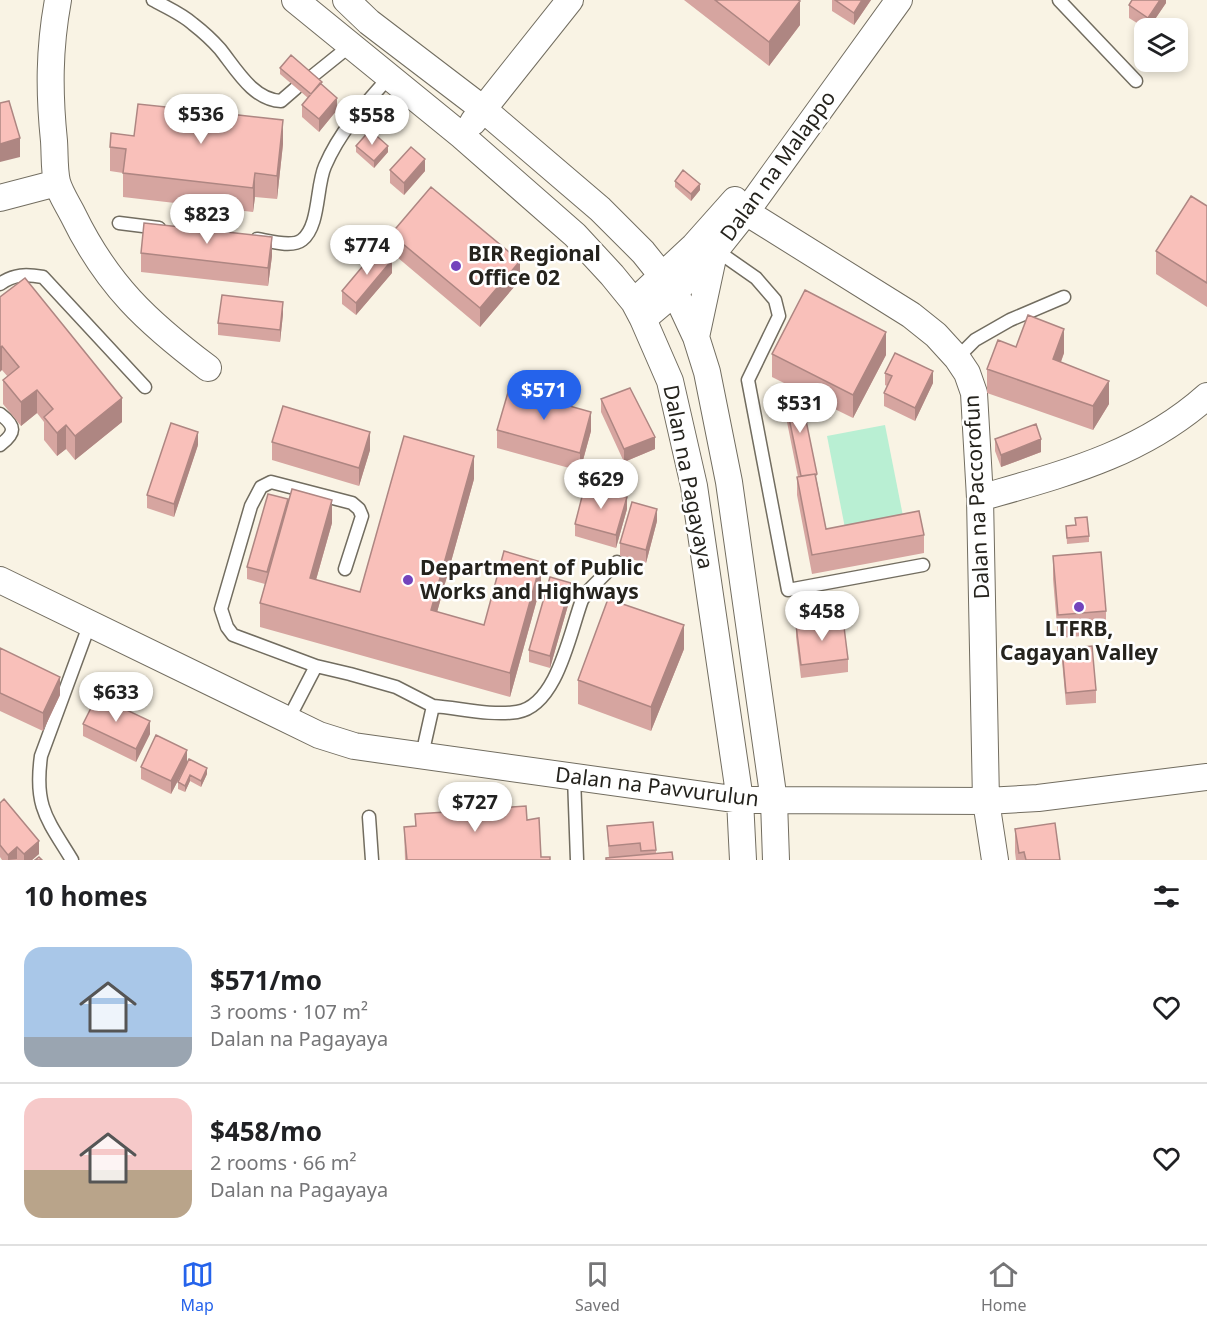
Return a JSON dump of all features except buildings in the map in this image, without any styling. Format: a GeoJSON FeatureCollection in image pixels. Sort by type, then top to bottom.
{"type":"FeatureCollection","features":[{"type":"Feature","properties":{"kind":"street"},"geometry":{"type":"LineString","coordinates":[[58,0],[51,37],[50,104],[57,183],[102,268],[128,300],[172,340],[208,368]]}},
{"type":"Feature","properties":{"kind":"street","name":"Dalan na Pagayaya"},"geometry":{"type":"LineString","coordinates":[[295,0],[462,136],[575,235],[612,275],[638,311],[670,381],[694,486],[740,800],[743,860]]}},
{"type":"Feature","properties":{"kind":"street","name":"Dalan na Pagayaya"},"geometry":{"type":"LineString","coordinates":[[346,0],[369,21],[483,109],[600,209],[643,252],[669,285],[696,337],[707,372],[729,482],[774,801],[776,860]]}},
{"type":"Feature","properties":{"kind":"street"},"geometry":{"type":"LineString","coordinates":[[462,136],[570,0]]}},
{"type":"Feature","properties":{"kind":"street","name":"Dalan na Malappo"},"geometry":{"type":"LineString","coordinates":[[708,249],[733,203],[790,127],[879,0]]}},
{"type":"Feature","properties":{"kind":"street","name":"Dalan na Malappo"},"geometry":{"type":"LineString","coordinates":[[638,311],[746,212],[899,0]]}},
{"type":"Feature","properties":{"kind":"street"},"geometry":{"type":"LineString","coordinates":[[0,198],[57,183]]}},
{"type":"Feature","properties":{"kind":"street","name":"Dalan na Paccorofun"},"geometry":{"type":"LineString","coordinates":[[746,212],[910,315],[936,335],[967,373],[974,393],[980,498],[986,801],[994,860]]}},
{"type":"Feature","properties":{"kind":"street"},"geometry":{"type":"LineString","coordinates":[[643,252],[708,249],[696,337]]}},
{"type":"Feature","properties":{"kind":"street"},"geometry":{"type":"LineString","coordinates":[[980,498],[1086,467],[1143,441],[1190,411],[1207,396]]}},
{"type":"Feature","properties":{"kind":"street","name":"Dalan na Pavvurulun"},"geometry":{"type":"LineString","coordinates":[[0,580],[319,735],[354,746],[740,800],[986,801],[1038,798],[1207,777]]}},
{"type":"Feature","properties":{"kind":"lane"},"geometry":{"type":"LineString","coordinates":[[153,0],[192,22],[218,48],[251,88],[262,97],[281,101],[296,87]]}},
{"type":"Feature","properties":{"kind":"lane"},"geometry":{"type":"LineString","coordinates":[[1059,0],[1136,81]]}},
{"type":"Feature","properties":{"kind":"lane"},"geometry":{"type":"LineString","coordinates":[[310,78],[351,45]]}},
{"type":"Feature","properties":{"kind":"lane"},"geometry":{"type":"LineString","coordinates":[[248,238],[296,244],[303,240],[313,220],[324,168],[331,153],[350,122],[390,76]]}},
{"type":"Feature","properties":{"kind":"lane"},"geometry":{"type":"LineString","coordinates":[[119,223],[166,228]]}},
{"type":"Feature","properties":{"kind":"lane"},"geometry":{"type":"LineString","coordinates":[[708,249],[756,278],[775,300],[779,316],[748,380],[788,590],[923,565]]}},
{"type":"Feature","properties":{"kind":"lane"},"geometry":{"type":"LineString","coordinates":[[0,284],[8,278],[26,274],[43,277],[146,387]]}},
{"type":"Feature","properties":{"kind":"lane"},"geometry":{"type":"LineString","coordinates":[[957,358],[975,340],[1010,320],[1064,297]]}},
{"type":"Feature","properties":{"kind":"lane"},"geometry":{"type":"LineString","coordinates":[[0,414],[11,424],[12,433],[10,438],[0,445]]}},
{"type":"Feature","properties":{"kind":"lane"},"geometry":{"type":"LineString","coordinates":[[345,569],[362,516],[359,509],[352,503],[271,482],[261,487],[251,506],[220,609],[233,635],[316,666],[396,687],[433,706],[518,712],[533,705],[549,689],[582,600],[616,562]]}},
{"type":"Feature","properties":{"kind":"lane"},"geometry":{"type":"LineString","coordinates":[[72,860],[46,819],[39,799],[38,777],[41,756],[90,623]]}},
{"type":"Feature","properties":{"kind":"lane"},"geometry":{"type":"LineString","coordinates":[[288,720],[316,666]]}},
{"type":"Feature","properties":{"kind":"lane"},"geometry":{"type":"LineString","coordinates":[[422,755],[433,706]]}},
{"type":"Feature","properties":{"kind":"lane"},"geometry":{"type":"LineString","coordinates":[[574,777],[577,860]]}},
{"type":"Feature","properties":{"kind":"lane"},"geometry":{"type":"LineString","coordinates":[[369,817],[372,860]]}},
{"type":"Feature","properties":{"kind":"green space"},"geometry":{"type":"Polygon","coordinates":[[[885,425],[903,516],[845,528],[827,436],[885,425]]]}},
{"type":"Feature","properties":{"kind":"place","name":"BIR Regional Office 02"},"geometry":{"type":"Point","coordinates":[456,266]}},
{"type":"Feature","properties":{"kind":"place","name":"Department of Public Works and Highways"},"geometry":{"type":"Point","coordinates":[408,580]}},
{"type":"Feature","properties":{"kind":"place","name":"LTFRB, Cagayan Valley"},"geometry":{"type":"Point","coordinates":[1079,607]}}]}
